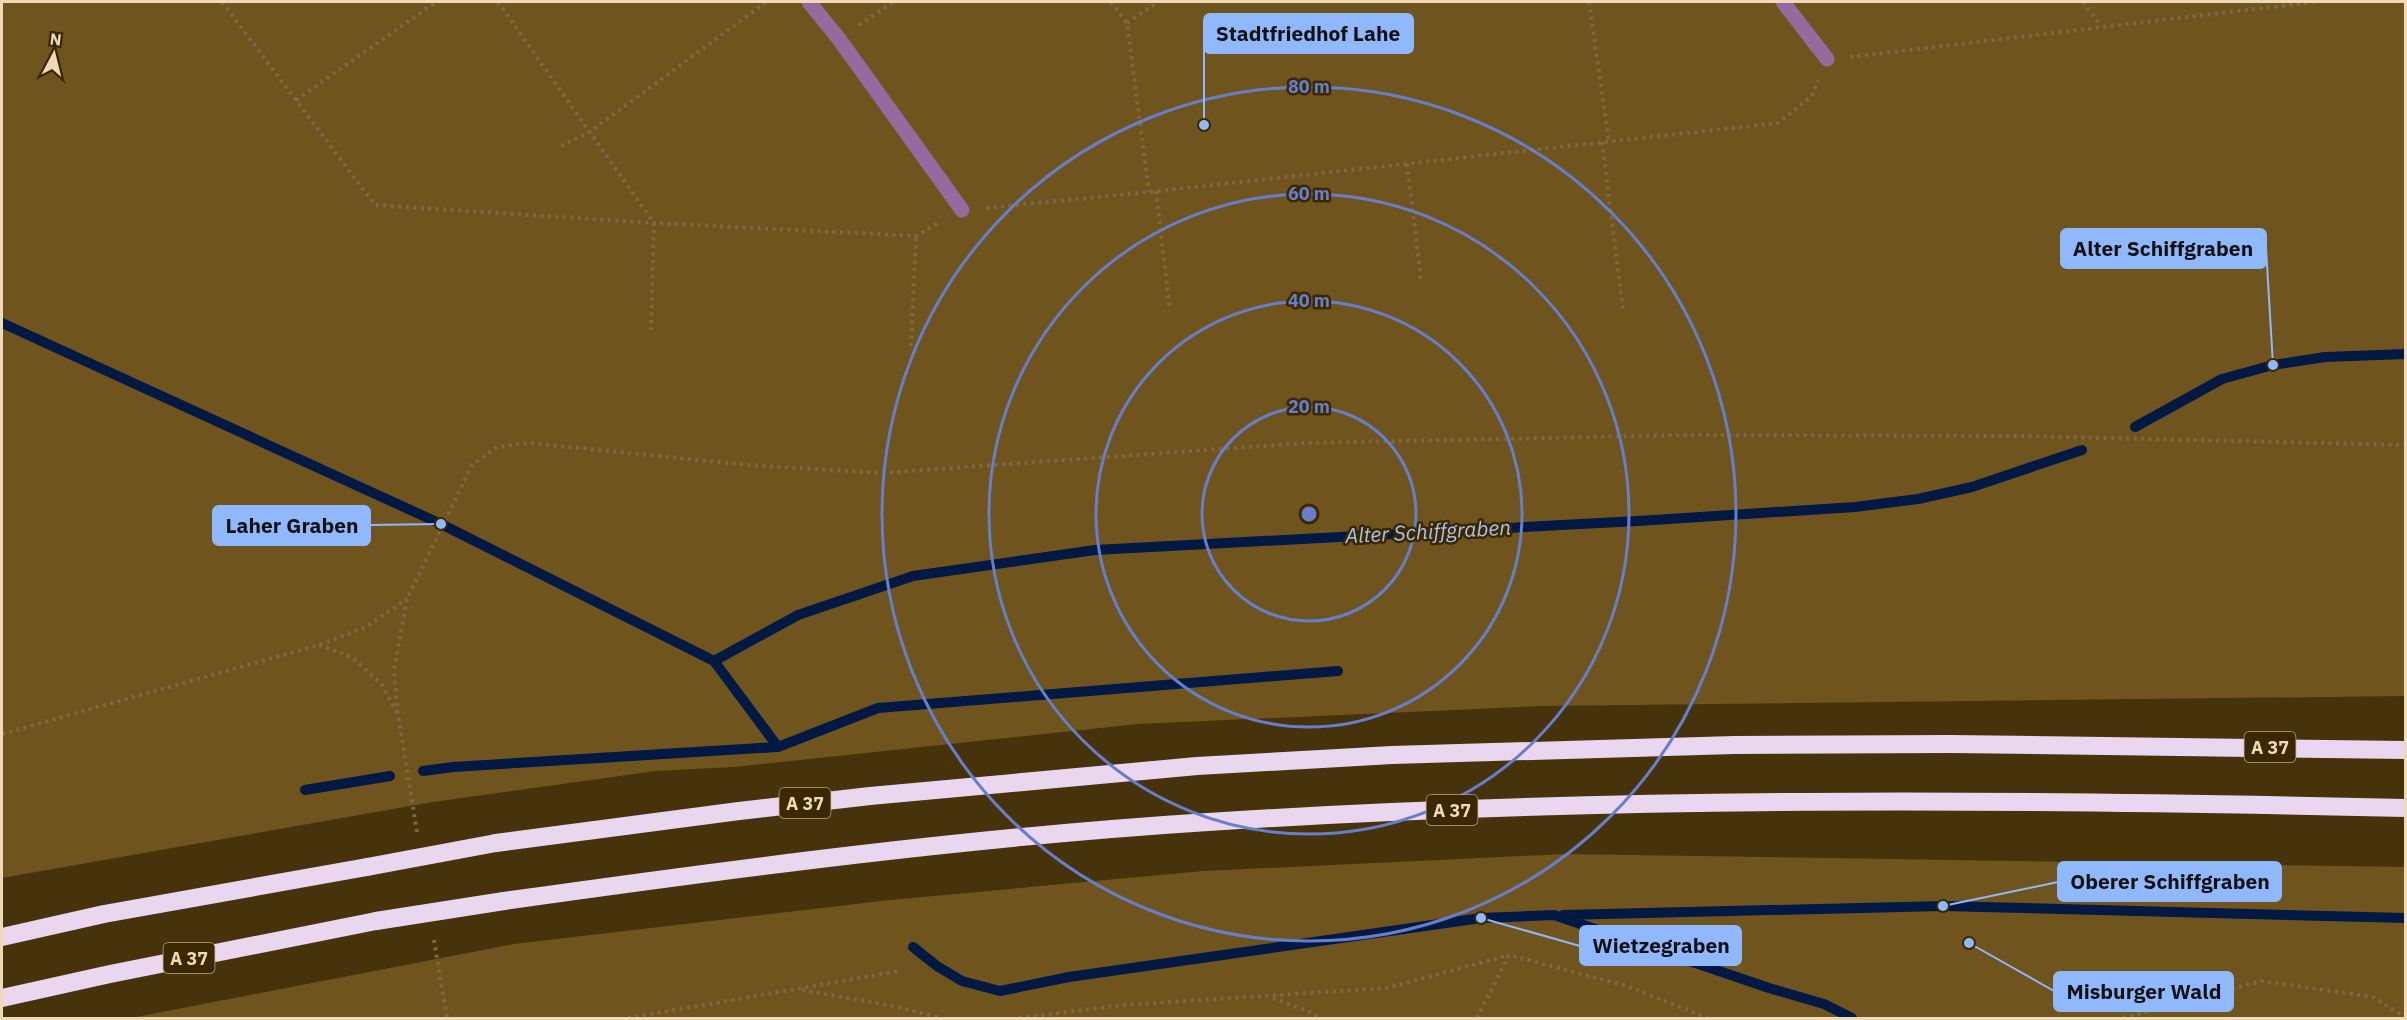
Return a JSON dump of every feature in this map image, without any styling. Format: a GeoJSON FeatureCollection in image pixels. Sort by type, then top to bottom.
{"type":"FeatureCollection","features":[{"type":"Feature","properties":{"kind":"highway","name":"A 37"},"geometry":{"type":"LineString","coordinates":[[2,938],[104,914],[496,843],[739,810],[1197,766],[1392,755],[1734,745],[1939,744],[2406,750]]}},
{"type":"Feature","properties":{"kind":"highway","name":"A 37"},"geometry":{"type":"LineString","coordinates":[[2,998],[376,921],[504,901],[877,851],[1204,822],[1395,812],[1737,803],[2137,802],[2406,808]]}},
{"type":"Feature","properties":{"kind":"lane"},"geometry":{"type":"LineString","coordinates":[[809,2],[839,39],[962,210]]}},
{"type":"Feature","properties":{"kind":"lane"},"geometry":{"type":"LineString","coordinates":[[1783,2],[1827,59]]}},
{"type":"Feature","properties":{"kind":"path"},"geometry":{"type":"LineString","coordinates":[[222,2],[375,205],[654,223],[916,236],[962,210],[1149,192],[1778,123],[1812,96],[1827,59],[2314,2]]}},
{"type":"Feature","properties":{"kind":"path"},"geometry":{"type":"LineString","coordinates":[[296,100],[436,2]]}},
{"type":"Feature","properties":{"kind":"path"},"geometry":{"type":"LineString","coordinates":[[498,2],[654,223],[651,330]]}},
{"type":"Feature","properties":{"kind":"path"},"geometry":{"type":"LineString","coordinates":[[561,146],[591,131],[766,2]]}},
{"type":"Feature","properties":{"kind":"path"},"geometry":{"type":"LineString","coordinates":[[839,39],[893,2]]}},
{"type":"Feature","properties":{"kind":"path"},"geometry":{"type":"LineString","coordinates":[[1111,2],[1127,23],[1149,192]]}},
{"type":"Feature","properties":{"kind":"path"},"geometry":{"type":"LineString","coordinates":[[1127,23],[1158,2]]}},
{"type":"Feature","properties":{"kind":"path"},"geometry":{"type":"LineString","coordinates":[[1589,2],[1609,142]]}},
{"type":"Feature","properties":{"kind":"path"},"geometry":{"type":"LineString","coordinates":[[2083,2],[2102,26]]}},
{"type":"Feature","properties":{"kind":"path"},"geometry":{"type":"LineString","coordinates":[[1602,142],[1623,310]]}},
{"type":"Feature","properties":{"kind":"path"},"geometry":{"type":"LineString","coordinates":[[1407,164],[1421,280]]}},
{"type":"Feature","properties":{"kind":"path"},"geometry":{"type":"LineString","coordinates":[[1156,191],[1170,311]]}},
{"type":"Feature","properties":{"kind":"path"},"geometry":{"type":"LineString","coordinates":[[912,346],[916,236]]}},
{"type":"Feature","properties":{"kind":"path"},"geometry":{"type":"LineString","coordinates":[[413,808],[398,715],[394,670],[407,599],[471,465],[497,447],[529,443],[747,465],[881,473],[1305,443],[1674,435],[2022,436],[2406,445]]}},
{"type":"Feature","properties":{"kind":"path"},"geometry":{"type":"LineString","coordinates":[[2,734],[319,645],[366,627],[407,599]]}},
{"type":"Feature","properties":{"kind":"path"},"geometry":{"type":"LineString","coordinates":[[319,645],[352,657],[381,685],[398,715]]}},
{"type":"Feature","properties":{"kind":"path"},"geometry":{"type":"LineString","coordinates":[[436,952],[447,1018]]}},
{"type":"Feature","properties":{"kind":"path"},"geometry":{"type":"LineString","coordinates":[[1477,1018],[1509,955]]}},
{"type":"Feature","properties":{"kind":"path"},"geometry":{"type":"LineString","coordinates":[[1019,1018],[1124,1005],[1387,988],[1509,955],[1627,986],[1708,1018]]}},
{"type":"Feature","properties":{"kind":"path"},"geometry":{"type":"LineString","coordinates":[[628,1018],[900,971]]}},
{"type":"Feature","properties":{"kind":"path"},"geometry":{"type":"LineString","coordinates":[[2123,1018],[2262,981],[2373,997],[2406,1018]]}},
{"type":"Feature","properties":{"kind":"path"},"geometry":{"type":"LineString","coordinates":[[798,989],[888,1005],[942,1018]]}},
{"type":"Feature","properties":{"kind":"path"},"geometry":{"type":"LineString","coordinates":[[1269,996],[1310,1012],[1319,1018]]}},
{"type":"Feature","properties":{"kind":"shaded area"},"geometry":{"type":"Polygon","coordinates":[[[2,2],[2405,2],[2405,696],[1543,706],[1138,724],[734,767],[656,771],[433,802],[2,878],[2,2]]]}},
{"type":"Feature","properties":{"kind":"shaded area"},"geometry":{"type":"Polygon","coordinates":[[[1564,854],[2405,867],[2405,1018],[131,1018],[514,944],[890,900],[1204,871],[1564,854]]]}},
{"type":"Feature","properties":{"kind":"waterway"},"geometry":{"type":"LineString","coordinates":[[2,323],[441,524],[714,661],[778,747]]}},
{"type":"Feature","properties":{"kind":"waterway","name":"Alter Schiffgraben"},"geometry":{"type":"LineString","coordinates":[[2135,427],[2222,379],[2273,365],[2325,357],[2406,354]]}},
{"type":"Feature","properties":{"kind":"waterway","name":"Alter Schiffgraben"},"geometry":{"type":"LineString","coordinates":[[714,661],[798,615],[913,576],[1095,550],[1855,507],[1918,499],[1972,487],[2082,450]]}},
{"type":"Feature","properties":{"kind":"waterway"},"geometry":{"type":"LineString","coordinates":[[423,771],[453,767],[778,747],[878,708],[1338,671]]}},
{"type":"Feature","properties":{"kind":"waterway"},"geometry":{"type":"LineString","coordinates":[[305,790],[390,776]]}},
{"type":"Feature","properties":{"kind":"waterway"},"geometry":{"type":"LineString","coordinates":[[1563,915],[1943,906],[2406,918]]}},
{"type":"Feature","properties":{"kind":"waterway"},"geometry":{"type":"LineString","coordinates":[[913,947],[937,966],[962,981],[1000,991],[1069,977],[1481,918],[1554,915],[1769,988],[1824,1004],[1852,1018]]}},
{"type":"Feature","properties":{"kind":"place","name":"Stadtfriedhof Lahe"},"geometry":{"type":"Point","coordinates":[1204,125]}},
{"type":"Feature","properties":{"kind":"place","name":"Alter Schiffgraben"},"geometry":{"type":"Point","coordinates":[2273,365]}},
{"type":"Feature","properties":{"kind":"place","name":"Laher Graben"},"geometry":{"type":"Point","coordinates":[441,524]}},
{"type":"Feature","properties":{"kind":"place","name":"Oberer Schiffgraben"},"geometry":{"type":"Point","coordinates":[1943,906]}},
{"type":"Feature","properties":{"kind":"place","name":"Wietzegraben"},"geometry":{"type":"Point","coordinates":[1481,918]}},
{"type":"Feature","properties":{"kind":"place","name":"Misburger Wald"},"geometry":{"type":"Point","coordinates":[1969,943]}}]}
